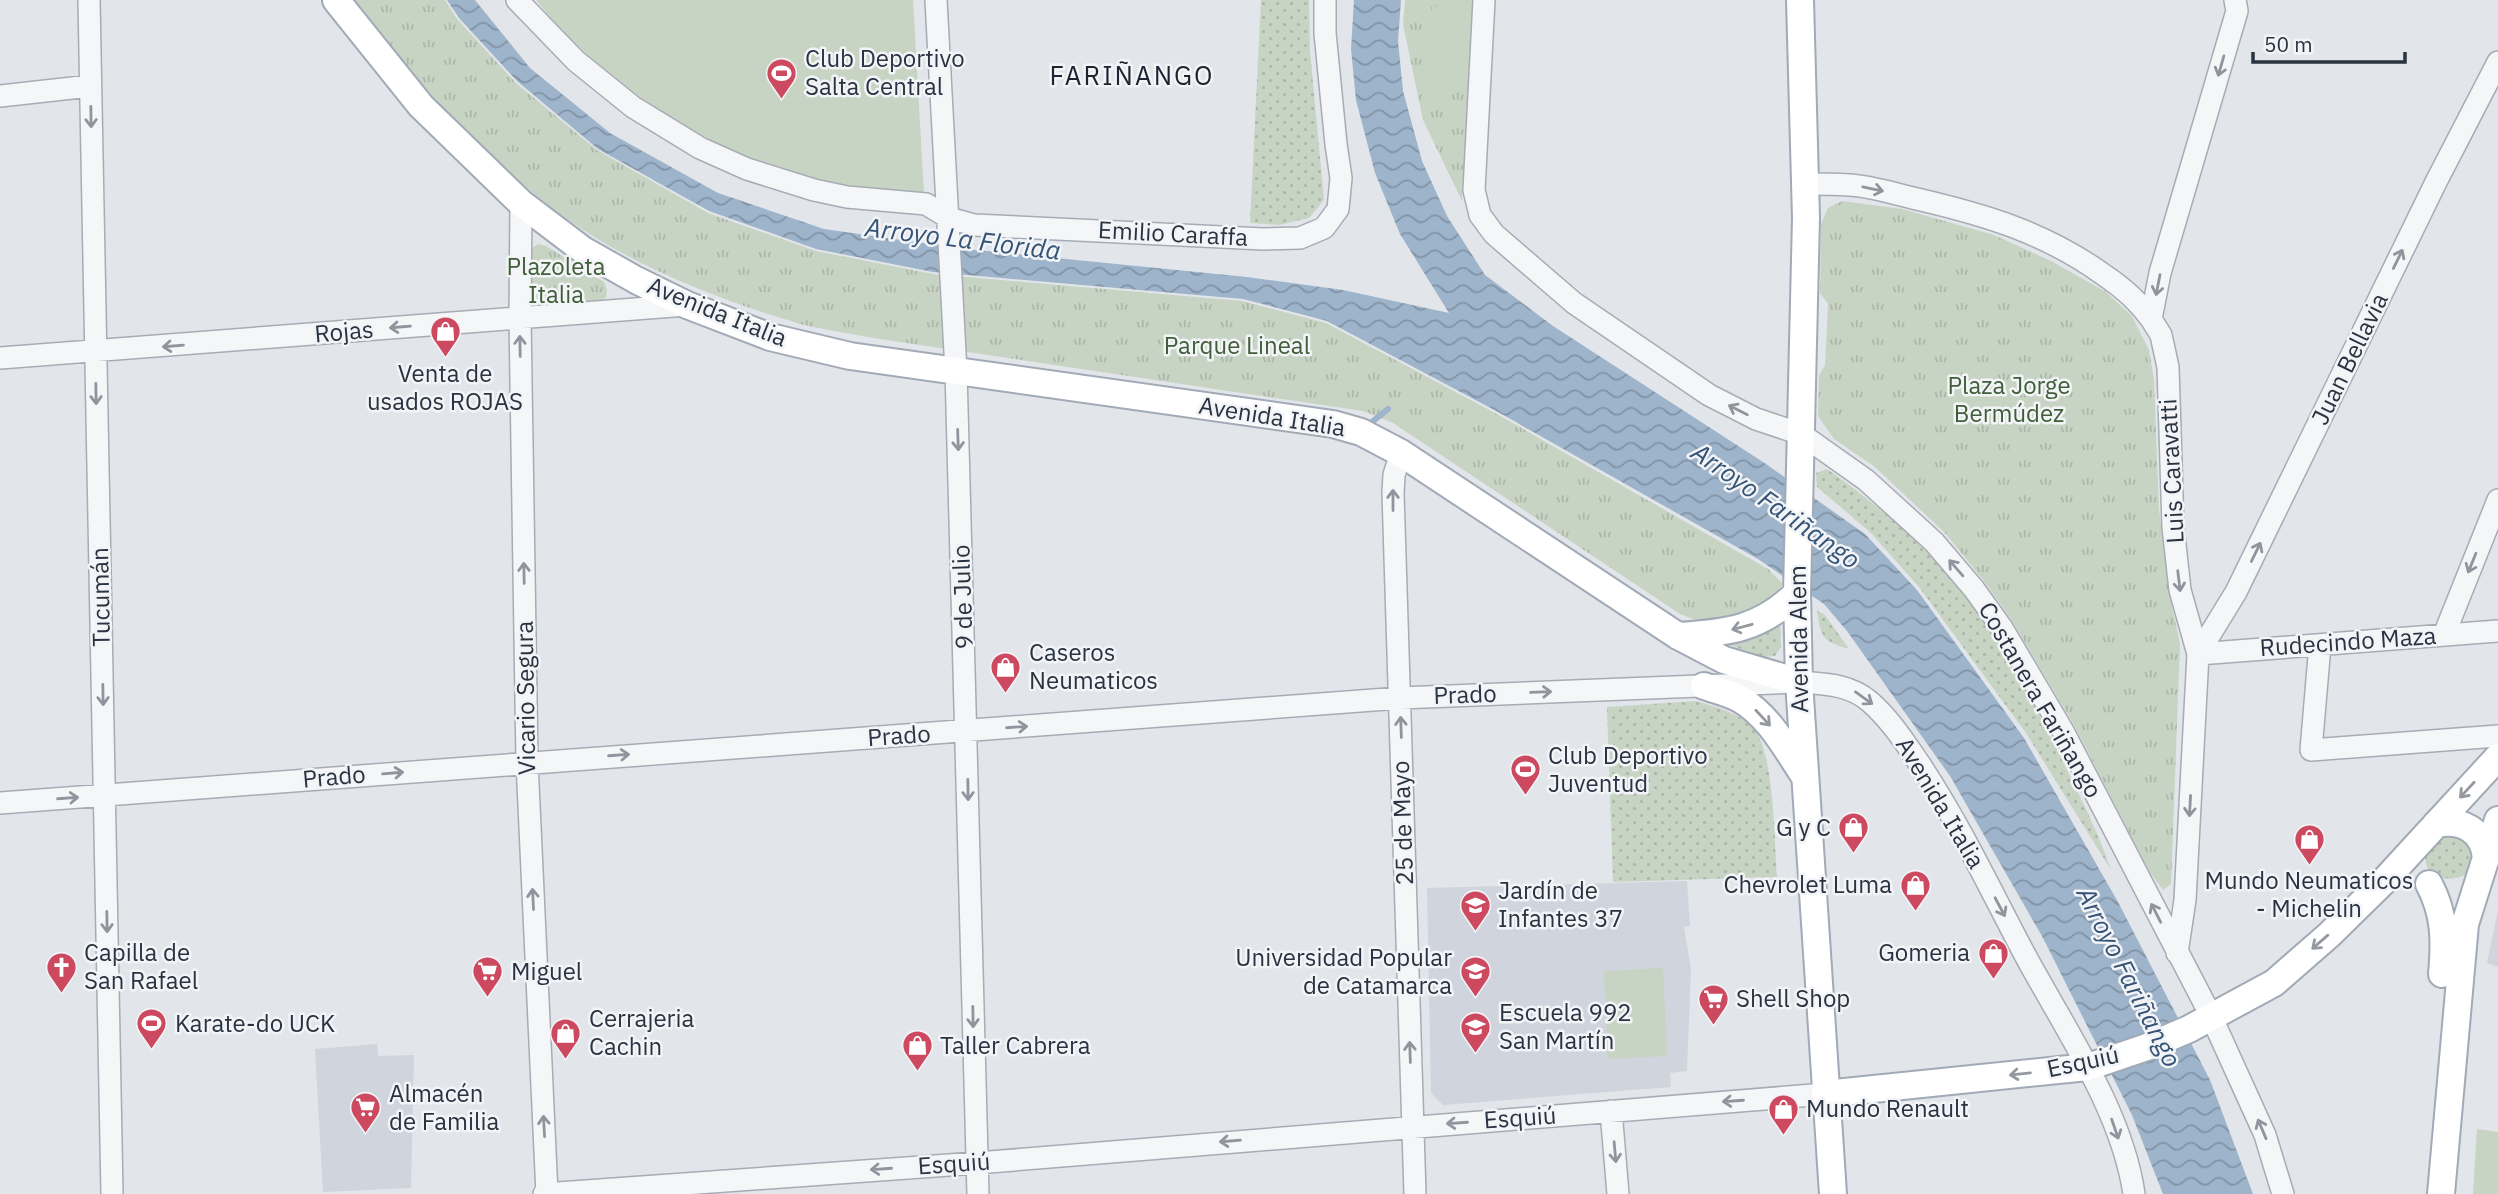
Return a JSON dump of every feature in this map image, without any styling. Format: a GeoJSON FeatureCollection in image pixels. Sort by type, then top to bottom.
{"type":"FeatureCollection","features":[{"type":"Feature","properties":{"kind":"main road","name":"Avenida Italia"},"geometry":{"type":"LineString","coordinates":[[336,0],[421,106],[520,202],[583,250],[687,305],[770,337],[850,356],[1333,424],[1360,432],[1401,453],[1678,636],[1724,660],[1799,682]]}},
{"type":"Feature","properties":{"kind":"main road","name":"Avenida Alem"},"geometry":{"type":"LineString","coordinates":[[1800,0],[1806,184],[1797,593],[1799,682],[1833,1194]]}},
{"type":"Feature","properties":{"kind":"main road"},"geometry":{"type":"LineString","coordinates":[[1678,636],[1708,635],[1758,623],[1780,610],[1797,593]]}},
{"type":"Feature","properties":{"kind":"main road"},"geometry":{"type":"LineString","coordinates":[[1704,686],[1738,697],[1758,711],[1804,776]]}},
{"type":"Feature","properties":{"kind":"main road","name":"Esquiú"},"geometry":{"type":"LineString","coordinates":[[1825,1094],[2095,1065],[2147,1047],[2200,1022],[2274,983],[2384,881],[2498,757]]}},
{"type":"Feature","properties":{"kind":"main road"},"geometry":{"type":"LineString","coordinates":[[2441,1194],[2462,948],[2469,904],[2498,820]]}},
{"type":"Feature","properties":{"kind":"main road"},"geometry":{"type":"LineString","coordinates":[[2423,1194],[2445,947],[2442,914],[2429,884],[2421,875],[2416,852],[2428,833],[2460,823],[2471,828],[2484,846],[2482,868],[2471,885],[2450,891],[2429,884]]}},
{"type":"Feature","properties":{"kind":"street","name":"Tucumán"},"geometry":{"type":"LineString","coordinates":[[89,0],[112,1194]]}},
{"type":"Feature","properties":{"kind":"street","name":"Emilio Caraffa"},"geometry":{"type":"LineString","coordinates":[[517,0],[576,61],[633,107],[700,148],[747,169],[814,190],[847,197],[926,204],[949,218],[974,225],[1263,239],[1300,238],[1324,228],[1338,209],[1341,178],[1325,33],[1325,0]]}},
{"type":"Feature","properties":{"kind":"street","name":"9 de Julio"},"geometry":{"type":"LineString","coordinates":[[936,0],[956,372],[978,1194]]}},
{"type":"Feature","properties":{"kind":"street","name":"Costanera Fariñango"},"geometry":{"type":"LineString","coordinates":[[1484,0],[1474,190],[1480,215],[1494,234],[1512,251],[1574,303],[1709,395],[1756,419],[1801,434],[1866,480],[1934,542],[1974,589],[2001,628],[2063,731],[2177,953],[2200,1022],[2265,1135],[2283,1194]]}},
{"type":"Feature","properties":{"kind":"street"},"geometry":{"type":"LineString","coordinates":[[2151,319],[2160,273],[2237,11],[2235,0]]}},
{"type":"Feature","properties":{"kind":"street","name":"Juan Bellavia"},"geometry":{"type":"LineString","coordinates":[[2198,654],[2236,592],[2436,182],[2498,62]]}},
{"type":"Feature","properties":{"kind":"street"},"geometry":{"type":"LineString","coordinates":[[0,96],[90,86]]}},
{"type":"Feature","properties":{"kind":"street"},"geometry":{"type":"LineString","coordinates":[[1806,184],[1851,185],[1879,190],[1979,214],[2031,233],[2076,254],[2114,282],[2144,309],[2151,319]]}},
{"type":"Feature","properties":{"kind":"street","name":"Vicario Segura"},"geometry":{"type":"LineString","coordinates":[[520,202],[527,762],[546,1194]]}},
{"type":"Feature","properties":{"kind":"street","name":"Rojas"},"geometry":{"type":"LineString","coordinates":[[0,358],[687,305]]}},
{"type":"Feature","properties":{"kind":"street","name":"Luis Caravatti"},"geometry":{"type":"LineString","coordinates":[[2151,319],[2161,335],[2168,367],[2173,527],[2179,590],[2198,654],[2185,900],[2177,953]]}},
{"type":"Feature","properties":{"kind":"street","name":"25 de Mayo"},"geometry":{"type":"LineString","coordinates":[[1401,453],[1392,493],[1415,1194]]}},
{"type":"Feature","properties":{"kind":"street"},"geometry":{"type":"LineString","coordinates":[[2444,635],[2498,500]]}},
{"type":"Feature","properties":{"kind":"street","name":"Rudecindo Maza"},"geometry":{"type":"LineString","coordinates":[[2198,654],[2498,631]]}},
{"type":"Feature","properties":{"kind":"street"},"geometry":{"type":"LineString","coordinates":[[2319,645],[2311,750],[2498,736]]}},
{"type":"Feature","properties":{"kind":"street","name":"Prado"},"geometry":{"type":"LineString","coordinates":[[0,803],[1400,698],[1799,682]]}},
{"type":"Feature","properties":{"kind":"street","name":"Avenida Italia"},"geometry":{"type":"LineString","coordinates":[[1799,682],[1837,685],[1856,691],[1871,702],[1895,728],[1941,796],[2057,1016],[2095,1065],[2132,1179],[2134,1194]]}},
{"type":"Feature","properties":{"kind":"street","name":"Esquiú"},"geometry":{"type":"LineString","coordinates":[[546,1194],[977,1163],[1825,1094]]}},
{"type":"Feature","properties":{"kind":"street"},"geometry":{"type":"LineString","coordinates":[[1611,1111],[1618,1194]]}},
{"type":"Feature","properties":{"kind":"shaded area"},"geometry":{"type":"Polygon","coordinates":[[[1687,881],[1690,926],[1684,927],[1691,969],[1687,1071],[1670,1073],[1671,1087],[1443,1105],[1431,1093],[1427,888],[1687,881]]]}},
{"type":"Feature","properties":{"kind":"shaded area"},"geometry":{"type":"Polygon","coordinates":[[[2498,910],[2498,967],[2487,963],[2498,910]]]}},
{"type":"Feature","properties":{"kind":"shaded area","name":"Almacén de Familia"},"geometry":{"type":"Polygon","coordinates":[[[377,1044],[378,1056],[414,1055],[411,1188],[323,1192],[315,1049],[377,1044]]]}},
{"type":"Feature","properties":{"kind":"green space","name":"Parque Lineal"},"geometry":{"type":"Polygon","coordinates":[[[354,0],[445,0],[457,19],[516,83],[597,150],[708,213],[816,251],[933,274],[1242,301],[1326,323],[1497,414],[1768,569],[1782,583],[1780,594],[1766,610],[1701,622],[1680,614],[1393,423],[1363,411],[818,328],[752,309],[681,282],[635,260],[576,225],[505,169],[439,104],[354,0]]]}},
{"type":"Feature","properties":{"kind":"green space","name":"Club Deportivo Salta Central"},"geometry":{"type":"Polygon","coordinates":[[[536,0],[913,0],[924,193],[873,190],[820,181],[774,167],[728,148],[683,125],[602,68],[567,35],[536,0]]]}},
{"type":"Feature","properties":{"kind":"green space"},"geometry":{"type":"Polygon","coordinates":[[[1261,0],[1309,0],[1310,51],[1324,200],[1309,218],[1279,225],[1250,223],[1261,0]]]}},
{"type":"Feature","properties":{"kind":"green space"},"geometry":{"type":"Polygon","coordinates":[[[1405,0],[1473,0],[1462,201],[1423,120],[1403,24],[1405,0]]]}},
{"type":"Feature","properties":{"kind":"green space"},"geometry":{"type":"Polygon","coordinates":[[[1432,6],[1470,8],[1465,91],[1428,89],[1432,6]]]}},
{"type":"Feature","properties":{"kind":"green space","name":"Plaza Jorge Bermúdez"},"geometry":{"type":"Polygon","coordinates":[[[1842,201],[1902,209],[1994,235],[2051,261],[2106,292],[2132,316],[2149,350],[2154,380],[2159,509],[2171,601],[2180,644],[2171,884],[2163,890],[2149,871],[2074,725],[2011,619],[1984,581],[1945,533],[1875,467],[1834,439],[1818,416],[1819,375],[1825,365],[1828,304],[1820,293],[1821,224],[1828,208],[1842,201]]]}},
{"type":"Feature","properties":{"kind":"green space","name":"Plazoleta Italia"},"geometry":{"type":"Polygon","coordinates":[[[538,244],[546,246],[604,282],[606,297],[600,302],[548,306],[534,301],[531,295],[530,254],[532,248],[538,244]]]}},
{"type":"Feature","properties":{"kind":"green space"},"geometry":{"type":"Polygon","coordinates":[[[1827,469],[1884,512],[1936,562],[1967,598],[2008,659],[2044,724],[2090,818],[2111,870],[2026,733],[1919,587],[1871,533],[1817,487],[1816,473],[1827,469]]]}},
{"type":"Feature","properties":{"kind":"green space"},"geometry":{"type":"Polygon","coordinates":[[[1817,610],[1825,615],[1849,649],[1824,637],[1817,610]]]}},
{"type":"Feature","properties":{"kind":"green space"},"geometry":{"type":"Polygon","coordinates":[[[1780,619],[1781,647],[1775,656],[1764,657],[1721,642],[1780,619]]]}},
{"type":"Feature","properties":{"kind":"green space"},"geometry":{"type":"Polygon","coordinates":[[[1696,701],[1742,719],[1754,729],[1761,741],[1770,778],[1777,877],[1613,882],[1607,707],[1696,701]]]}},
{"type":"Feature","properties":{"kind":"green space"},"geometry":{"type":"Polygon","coordinates":[[[2460,834],[2474,852],[2468,873],[2453,879],[2437,876],[2427,866],[2427,850],[2437,837],[2460,834]]]}},
{"type":"Feature","properties":{"kind":"green space"},"geometry":{"type":"Polygon","coordinates":[[[1663,968],[1667,1056],[1608,1059],[1604,971],[1663,968]]]}},
{"type":"Feature","properties":{"kind":"green space"},"geometry":{"type":"Polygon","coordinates":[[[2477,1129],[2498,1132],[2498,1194],[2473,1194],[2477,1129]]]}},
{"type":"Feature","properties":{"kind":"water","name":"Arroyo Fariñango"},"geometry":{"type":"Polygon","coordinates":[[[447,0],[475,0],[530,68],[610,133],[718,193],[824,229],[965,249],[1247,277],[1343,290],[1449,313],[1400,234],[1375,173],[1356,100],[1351,49],[1354,0],[1401,0],[1398,41],[1403,91],[1422,161],[1447,216],[1485,275],[1553,326],[1766,464],[1865,534],[1917,590],[2024,738],[2118,902],[2210,1080],[2253,1194],[2163,1194],[2132,1115],[2043,938],[1950,776],[1847,631],[1824,604],[1758,559],[1498,412],[1327,321],[1243,299],[933,272],[816,249],[709,211],[598,149],[517,81],[459,18],[447,0]]]}},
{"type":"Feature","properties":{"kind":"waterway"},"geometry":{"type":"LineString","coordinates":[[1367,426],[1388,409]]}},
{"type":"Feature","properties":{"kind":"place","name":"Club Deportivo Salta Central"},"geometry":{"type":"Point","coordinates":[782,100]}},
{"type":"Feature","properties":{"kind":"place","name":"Venta de usados ROJAS"},"geometry":{"type":"Point","coordinates":[445,359]}},
{"type":"Feature","properties":{"kind":"place","name":"Caseros Neumaticos"},"geometry":{"type":"Point","coordinates":[1006,694]}},
{"type":"Feature","properties":{"kind":"place","name":"Club Deportivo Juventud"},"geometry":{"type":"Point","coordinates":[1525,797]}},
{"type":"Feature","properties":{"kind":"place","name":"G y C"},"geometry":{"type":"Point","coordinates":[1854,855]}},
{"type":"Feature","properties":{"kind":"place","name":"Mundo Neumaticos - Michelin"},"geometry":{"type":"Point","coordinates":[2309,866]}},
{"type":"Feature","properties":{"kind":"place","name":"Chevrolet Luma"},"geometry":{"type":"Point","coordinates":[1915,912]}},
{"type":"Feature","properties":{"kind":"place","name":"Jardín de Infantes 37"},"geometry":{"type":"Point","coordinates":[1475,932]}},
{"type":"Feature","properties":{"kind":"place","name":"Gomeria"},"geometry":{"type":"Point","coordinates":[1993,980]}},
{"type":"Feature","properties":{"kind":"place","name":"Capilla de San Rafael"},"geometry":{"type":"Point","coordinates":[61,994]}},
{"type":"Feature","properties":{"kind":"place","name":"Miguel"},"geometry":{"type":"Point","coordinates":[488,999]}},
{"type":"Feature","properties":{"kind":"place","name":"Universidad Popular de Catamarca"},"geometry":{"type":"Point","coordinates":[1475,999]}},
{"type":"Feature","properties":{"kind":"place","name":"Shell Shop"},"geometry":{"type":"Point","coordinates":[1713,1026]}},
{"type":"Feature","properties":{"kind":"place","name":"Karate-do UCK"},"geometry":{"type":"Point","coordinates":[152,1051]}},
{"type":"Feature","properties":{"kind":"place","name":"Escuela 992 San Martín"},"geometry":{"type":"Point","coordinates":[1476,1054]}},
{"type":"Feature","properties":{"kind":"place","name":"Cerrajeria Cachin"},"geometry":{"type":"Point","coordinates":[566,1060]}},
{"type":"Feature","properties":{"kind":"place","name":"Taller Cabrera"},"geometry":{"type":"Point","coordinates":[917,1073]}},
{"type":"Feature","properties":{"kind":"place","name":"Almacén de Familia"},"geometry":{"type":"Point","coordinates":[366,1135]}},
{"type":"Feature","properties":{"kind":"place","name":"Mundo Renault"},"geometry":{"type":"Point","coordinates":[1783,1136]}},
{"type":"Feature","properties":{"kind":"district","name":"FARIÑANGO"},"geometry":{"type":"Point","coordinates":[1132,76]}},
{"type":"Feature","properties":{"kind":"water label","name":"Arroyo La Florida"},"geometry":{"type":"Point","coordinates":[963,239]}}]}
